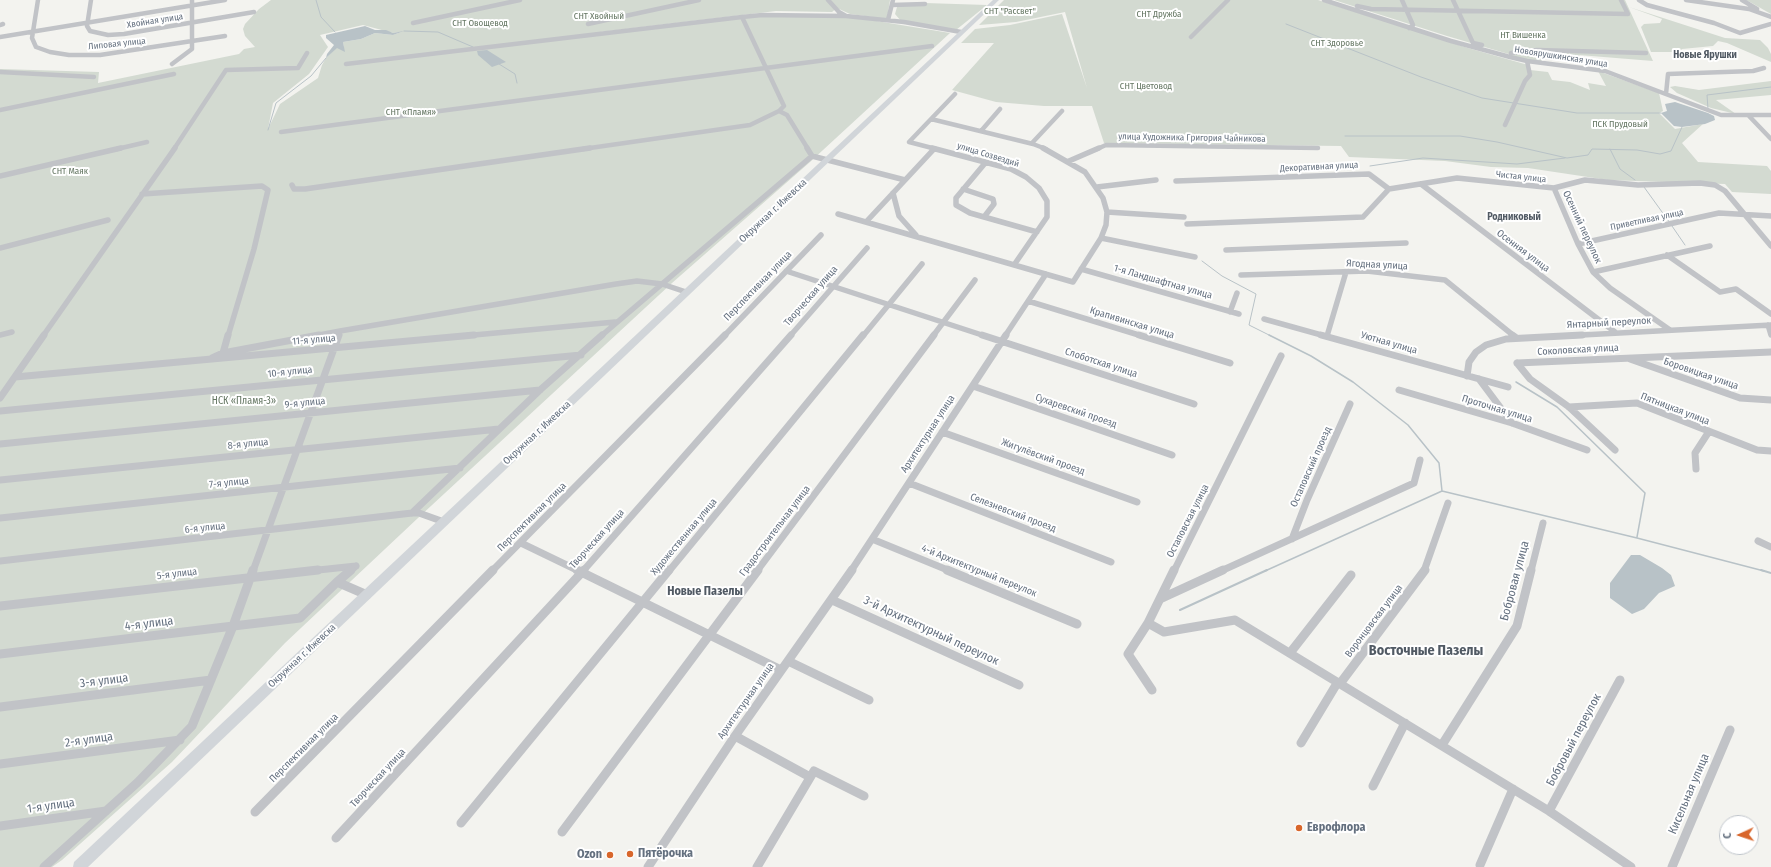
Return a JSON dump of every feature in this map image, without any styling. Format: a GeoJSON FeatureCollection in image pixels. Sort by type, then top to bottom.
{"type":"FeatureCollection","features":[{"type":"Feature","properties":{"kind":"main road","name":"Окружная г. Ижевска"},"geometry":{"type":"LineString","coordinates":[[80,867],[996,0]]}},
{"type":"Feature","properties":{"kind":"street"},"geometry":{"type":"LineString","coordinates":[[32,32],[38,0]]}},
{"type":"Feature","properties":{"kind":"street"},"geometry":{"type":"LineString","coordinates":[[87,23],[90,0]]}},
{"type":"Feature","properties":{"kind":"street"},"geometry":{"type":"LineString","coordinates":[[0,37],[87,23],[192,3],[225,0]]}},
{"type":"Feature","properties":{"kind":"street"},"geometry":{"type":"LineString","coordinates":[[413,23],[520,0]]}},
{"type":"Feature","properties":{"kind":"street"},"geometry":{"type":"LineString","coordinates":[[588,24],[699,0]]}},
{"type":"Feature","properties":{"kind":"street"},"geometry":{"type":"LineString","coordinates":[[828,0],[839,12],[846,16]]}},
{"type":"Feature","properties":{"kind":"street"},"geometry":{"type":"LineString","coordinates":[[888,20],[893,0]]}},
{"type":"Feature","properties":{"kind":"street"},"geometry":{"type":"LineString","coordinates":[[1191,37],[1228,0]]}},
{"type":"Feature","properties":{"kind":"street","name":"Новоярушкинская улица"},"geometry":{"type":"LineString","coordinates":[[1324,0],[1355,8],[1409,28],[1527,61],[1606,71],[1721,115],[1771,115]]}},
{"type":"Feature","properties":{"kind":"street"},"geometry":{"type":"LineString","coordinates":[[1354,0],[1355,8],[1371,9],[1628,14],[1621,0]]}},
{"type":"Feature","properties":{"kind":"street"},"geometry":{"type":"LineString","coordinates":[[1402,0],[1413,24],[1409,28]]}},
{"type":"Feature","properties":{"kind":"street"},"geometry":{"type":"LineString","coordinates":[[1453,0],[1474,42],[1510,55],[1537,50],[1646,53]]}},
{"type":"Feature","properties":{"kind":"street"},"geometry":{"type":"LineString","coordinates":[[1639,0],[1650,6],[1714,23],[1740,33],[1771,24]]}},
{"type":"Feature","properties":{"kind":"street"},"geometry":{"type":"LineString","coordinates":[[1686,0],[1749,9],[1766,14]]}},
{"type":"Feature","properties":{"kind":"street"},"geometry":{"type":"LineString","coordinates":[[1742,0],[1771,17]]}},
{"type":"Feature","properties":{"kind":"street"},"geometry":{"type":"LineString","coordinates":[[172,64],[192,49],[192,3]]}},
{"type":"Feature","properties":{"kind":"street"},"geometry":{"type":"LineString","coordinates":[[892,5],[926,4]]}},
{"type":"Feature","properties":{"kind":"street","name":"Хвойная улица"},"geometry":{"type":"LineString","coordinates":[[87,23],[90,31],[108,35],[124,34],[254,12]]}},
{"type":"Feature","properties":{"kind":"street"},"geometry":{"type":"LineString","coordinates":[[346,64],[762,14],[846,16],[888,20],[961,32]]}},
{"type":"Feature","properties":{"kind":"street"},"geometry":{"type":"LineString","coordinates":[[292,185],[294,189],[305,190],[744,127],[779,111],[784,106],[742,17]]}},
{"type":"Feature","properties":{"kind":"street","name":"Липовая улица"},"geometry":{"type":"LineString","coordinates":[[32,32],[32,38],[36,47],[50,52],[69,55],[112,54],[225,36]]}},
{"type":"Feature","properties":{"kind":"street"},"geometry":{"type":"LineString","coordinates":[[281,132],[932,46]]}},
{"type":"Feature","properties":{"kind":"street"},"geometry":{"type":"LineString","coordinates":[[0,398],[226,70],[298,68],[307,53]]}},
{"type":"Feature","properties":{"kind":"street"},"geometry":{"type":"LineString","coordinates":[[1505,125],[1525,81],[1530,75],[1527,61]]}},
{"type":"Feature","properties":{"kind":"street"},"geometry":{"type":"LineString","coordinates":[[1666,94],[1668,74],[1753,71],[1764,68]]}},
{"type":"Feature","properties":{"kind":"street"},"geometry":{"type":"LineString","coordinates":[[0,72],[94,76]]}},
{"type":"Feature","properties":{"kind":"street"},"geometry":{"type":"LineString","coordinates":[[0,110],[139,80],[174,74]]}},
{"type":"Feature","properties":{"kind":"street"},"geometry":{"type":"LineString","coordinates":[[931,119],[955,94]]}},
{"type":"Feature","properties":{"kind":"street"},"geometry":{"type":"LineString","coordinates":[[981,131],[1000,109]]}},
{"type":"Feature","properties":{"kind":"street"},"geometry":{"type":"LineString","coordinates":[[779,111],[787,115],[812,156],[826,161],[905,180]]}},
{"type":"Feature","properties":{"kind":"street"},"geometry":{"type":"LineString","coordinates":[[1032,143],[1062,111]]}},
{"type":"Feature","properties":{"kind":"street"},"geometry":{"type":"LineString","coordinates":[[1749,116],[1771,139]]}},
{"type":"Feature","properties":{"kind":"street"},"geometry":{"type":"LineString","coordinates":[[838,214],[1073,282],[1101,238],[1106,225],[1107,212],[1104,198],[1084,172],[1069,161],[1032,143],[931,119]]}},
{"type":"Feature","properties":{"kind":"street","name":"улица Созвездий"},"geometry":{"type":"LineString","coordinates":[[931,119],[909,142],[986,162],[1019,173],[1033,182],[1047,201],[1047,217],[1014,265]]}},
{"type":"Feature","properties":{"kind":"street"},"geometry":{"type":"LineString","coordinates":[[0,176],[147,142]]}},
{"type":"Feature","properties":{"kind":"street","name":"улица Художника Григория Чайникова"},"geometry":{"type":"LineString","coordinates":[[1069,161],[1106,145],[1318,148]]}},
{"type":"Feature","properties":{"kind":"street"},"geometry":{"type":"LineString","coordinates":[[866,222],[934,149]]}},
{"type":"Feature","properties":{"kind":"street"},"geometry":{"type":"LineString","coordinates":[[412,513],[540,390],[581,355],[615,322],[662,284],[812,156]]}},
{"type":"Feature","properties":{"kind":"street"},"geometry":{"type":"LineString","coordinates":[[986,162],[956,198],[956,205],[966,211],[984,217],[1038,232]]}},
{"type":"Feature","properties":{"kind":"street","name":"Декоративная улица"},"geometry":{"type":"LineString","coordinates":[[1176,182],[1369,174],[1389,190]]}},
{"type":"Feature","properties":{"kind":"street","name":"Чистая улица"},"geometry":{"type":"LineString","coordinates":[[1389,190],[1457,178],[1554,188],[1585,180],[1638,184],[1700,183],[1722,188],[1771,246]]}},
{"type":"Feature","properties":{"kind":"street"},"geometry":{"type":"LineString","coordinates":[[1097,187],[1156,180]]}},
{"type":"Feature","properties":{"kind":"street","name":"Осенняя улица"},"geometry":{"type":"LineString","coordinates":[[1420,184],[1616,332]]}},
{"type":"Feature","properties":{"kind":"street"},"geometry":{"type":"LineString","coordinates":[[142,194],[262,186],[268,190],[254,249],[223,353]]}},
{"type":"Feature","properties":{"kind":"street","name":"Осенний переулок"},"geometry":{"type":"LineString","coordinates":[[1554,188],[1578,244],[1593,272],[1610,288],[1670,330]]}},
{"type":"Feature","properties":{"kind":"street"},"geometry":{"type":"LineString","coordinates":[[963,189],[992,199],[994,204],[984,217]]}},
{"type":"Feature","properties":{"kind":"street"},"geometry":{"type":"LineString","coordinates":[[1187,224],[1363,217],[1389,190]]}},
{"type":"Feature","properties":{"kind":"street"},"geometry":{"type":"LineString","coordinates":[[893,193],[899,216],[918,237]]}},
{"type":"Feature","properties":{"kind":"street"},"geometry":{"type":"LineString","coordinates":[[1107,212],[1184,217]]}},
{"type":"Feature","properties":{"kind":"street","name":"Приветливая улица"},"geometry":{"type":"LineString","coordinates":[[1578,244],[1719,213],[1771,216]]}},
{"type":"Feature","properties":{"kind":"street"},"geometry":{"type":"LineString","coordinates":[[0,248],[108,220]]}},
{"type":"Feature","properties":{"kind":"street","name":"Перспективная улица"},"geometry":{"type":"LineString","coordinates":[[255,812],[821,235]]}},
{"type":"Feature","properties":{"kind":"street"},"geometry":{"type":"LineString","coordinates":[[1101,238],[1195,257]]}},
{"type":"Feature","properties":{"kind":"street"},"geometry":{"type":"LineString","coordinates":[[1226,250],[1406,243]]}},
{"type":"Feature","properties":{"kind":"street"},"geometry":{"type":"LineString","coordinates":[[1593,272],[1710,246]]}},
{"type":"Feature","properties":{"kind":"street","name":"Творческая улица"},"geometry":{"type":"LineString","coordinates":[[336,838],[582,572],[867,248]]}},
{"type":"Feature","properties":{"kind":"street"},"geometry":{"type":"LineString","coordinates":[[1667,255],[1720,292],[1736,289],[1771,314]]}},
{"type":"Feature","properties":{"kind":"street","name":"Художественная улица"},"geometry":{"type":"LineString","coordinates":[[462,823],[922,264]]}},
{"type":"Feature","properties":{"kind":"street","name":"1-я Ландшафтная улица"},"geometry":{"type":"LineString","coordinates":[[1082,269],[1239,314]]}},
{"type":"Feature","properties":{"kind":"street","name":"Слоботская улица"},"geometry":{"type":"LineString","coordinates":[[786,272],[1001,340],[1194,404]]}},
{"type":"Feature","properties":{"kind":"street"},"geometry":{"type":"LineString","coordinates":[[1327,336],[1346,272]]}},
{"type":"Feature","properties":{"kind":"street","name":"Ягодная улица"},"geometry":{"type":"LineString","coordinates":[[1241,275],[1387,272],[1445,280],[1515,337]]}},
{"type":"Feature","properties":{"kind":"street","name":"Архитектурная улица"},"geometry":{"type":"LineString","coordinates":[[648,867],[735,736],[832,600],[973,386],[1001,340],[1046,274]]}},
{"type":"Feature","properties":{"kind":"street","name":"Градостроительная улица"},"geometry":{"type":"LineString","coordinates":[[562,832],[975,280]]}},
{"type":"Feature","properties":{"kind":"street"},"geometry":{"type":"LineString","coordinates":[[212,358],[223,353],[340,331],[637,281],[662,284],[686,292]]}},
{"type":"Feature","properties":{"kind":"street"},"geometry":{"type":"LineString","coordinates":[[1230,312],[1237,294]]}},
{"type":"Feature","properties":{"kind":"street","name":"Крапивинская улица"},"geometry":{"type":"LineString","coordinates":[[1028,301],[1230,363]]}},
{"type":"Feature","properties":{"kind":"street","name":"Уютная улица"},"geometry":{"type":"LineString","coordinates":[[1264,319],[1508,387]]}},
{"type":"Feature","properties":{"kind":"street","name":"11-я улица"},"geometry":{"type":"LineString","coordinates":[[15,377],[615,322]]}},
{"type":"Feature","properties":{"kind":"street"},"geometry":{"type":"LineString","coordinates":[[1769,325],[1771,336]]}},
{"type":"Feature","properties":{"kind":"street","name":"Янтарный переулок"},"geometry":{"type":"LineString","coordinates":[[1468,376],[1470,362],[1476,352],[1486,345],[1515,337],[1769,325]]}},
{"type":"Feature","properties":{"kind":"street"},"geometry":{"type":"LineString","coordinates":[[44,867],[106,811],[180,740],[192,726],[233,626],[266,531],[340,331]]}},
{"type":"Feature","properties":{"kind":"street"},"geometry":{"type":"LineString","coordinates":[[0,335],[12,332]]}},
{"type":"Feature","properties":{"kind":"street","name":"Соколовская улица"},"geometry":{"type":"LineString","coordinates":[[1615,450],[1569,407],[1530,379],[1517,362],[1771,352]]}},
{"type":"Feature","properties":{"kind":"street","name":"10-я улица"},"geometry":{"type":"LineString","coordinates":[[0,410],[581,355]]}},
{"type":"Feature","properties":{"kind":"street","name":"Остаповская улица"},"geometry":{"type":"LineString","coordinates":[[1152,690],[1128,654],[1148,623],[1281,356]]}},
{"type":"Feature","properties":{"kind":"street","name":"Боровицкая улица"},"geometry":{"type":"LineString","coordinates":[[1627,358],[1705,387],[1740,398],[1771,400]]}},
{"type":"Feature","properties":{"kind":"street"},"geometry":{"type":"LineString","coordinates":[[1478,379],[1512,424]]}},
{"type":"Feature","properties":{"kind":"street","name":"Сухаревский проезд"},"geometry":{"type":"LineString","coordinates":[[973,386],[1172,455]]}},
{"type":"Feature","properties":{"kind":"street","name":"9-я улица"},"geometry":{"type":"LineString","coordinates":[[0,444],[540,390]]}},
{"type":"Feature","properties":{"kind":"street","name":"Проточная улица"},"geometry":{"type":"LineString","coordinates":[[1399,390],[1512,424],[1587,450]]}},
{"type":"Feature","properties":{"kind":"street","name":"Пятницкая улица"},"geometry":{"type":"LineString","coordinates":[[1569,407],[1637,403],[1708,433],[1757,450],[1771,451]]}},
{"type":"Feature","properties":{"kind":"street","name":"Остаповский проезд"},"geometry":{"type":"LineString","coordinates":[[1292,539],[1307,500],[1350,404]]}},
{"type":"Feature","properties":{"kind":"street","name":"8-я улица"},"geometry":{"type":"LineString","coordinates":[[0,480],[499,429]]}},
{"type":"Feature","properties":{"kind":"street","name":"Жигулёвский проезд"},"geometry":{"type":"LineString","coordinates":[[942,432],[1137,502]]}},
{"type":"Feature","properties":{"kind":"street"},"geometry":{"type":"LineString","coordinates":[[1696,469],[1695,453],[1708,433]]}},
{"type":"Feature","properties":{"kind":"street"},"geometry":{"type":"LineString","coordinates":[[1160,599],[1414,483],[1420,460]]}},
{"type":"Feature","properties":{"kind":"street","name":"7-я улица"},"geometry":{"type":"LineString","coordinates":[[0,518],[460,468]]}},
{"type":"Feature","properties":{"kind":"street","name":"Селезневский проезд"},"geometry":{"type":"LineString","coordinates":[[909,483],[1111,562]]}},
{"type":"Feature","properties":{"kind":"street","name":"Воронцовская улица"},"geometry":{"type":"LineString","coordinates":[[1301,743],[1338,684],[1342,681],[1426,569],[1448,503]]}},
{"type":"Feature","properties":{"kind":"street","name":"6-я улица"},"geometry":{"type":"LineString","coordinates":[[0,561],[412,513],[420,513],[444,522]]}},
{"type":"Feature","properties":{"kind":"street","name":"Бобровая улица"},"geometry":{"type":"LineString","coordinates":[[1442,745],[1517,626],[1543,523]]}},
{"type":"Feature","properties":{"kind":"street","name":"4-й Архитектурный переулок"},"geometry":{"type":"LineString","coordinates":[[872,539],[1077,624]]}},
{"type":"Feature","properties":{"kind":"street"},"geometry":{"type":"LineString","coordinates":[[1758,541],[1771,547]]}},
{"type":"Feature","properties":{"kind":"street"},"geometry":{"type":"LineString","coordinates":[[520,543],[781,670]]}},
{"type":"Feature","properties":{"kind":"street","name":"5-я улица"},"geometry":{"type":"LineString","coordinates":[[0,606],[250,576],[356,566],[337,582]]}},
{"type":"Feature","properties":{"kind":"street"},"geometry":{"type":"LineString","coordinates":[[1290,653],[1351,575]]}},
{"type":"Feature","properties":{"kind":"street"},"geometry":{"type":"LineString","coordinates":[[337,582],[367,595]]}},
{"type":"Feature","properties":{"kind":"street","name":"4-я улица"},"geometry":{"type":"LineString","coordinates":[[0,654],[300,618],[337,582]]}},
{"type":"Feature","properties":{"kind":"street","name":"3-й Архитектурный переулок"},"geometry":{"type":"LineString","coordinates":[[832,600],[1019,684]]}},
{"type":"Feature","properties":{"kind":"street"},"geometry":{"type":"LineString","coordinates":[[1148,623],[1164,632],[1235,620],[1338,684],[1406,723],[1550,811],[1632,867]]}},
{"type":"Feature","properties":{"kind":"street"},"geometry":{"type":"LineString","coordinates":[[788,661],[869,700]]}},
{"type":"Feature","properties":{"kind":"street","name":"3-я улица"},"geometry":{"type":"LineString","coordinates":[[0,707],[211,680]]}},
{"type":"Feature","properties":{"kind":"street","name":"Бобровый переулок"},"geometry":{"type":"LineString","coordinates":[[1550,811],[1620,680]]}},
{"type":"Feature","properties":{"kind":"street"},"geometry":{"type":"LineString","coordinates":[[1373,786],[1406,723]]}},
{"type":"Feature","properties":{"kind":"street","name":"Кисельная улица"},"geometry":{"type":"LineString","coordinates":[[1672,867],[1730,730]]}},
{"type":"Feature","properties":{"kind":"street"},"geometry":{"type":"LineString","coordinates":[[735,736],[810,776]]}},
{"type":"Feature","properties":{"kind":"street","name":"2-я улица"},"geometry":{"type":"LineString","coordinates":[[0,764],[180,740]]}},
{"type":"Feature","properties":{"kind":"street"},"geometry":{"type":"LineString","coordinates":[[757,867],[814,771],[864,796]]}},
{"type":"Feature","properties":{"kind":"street"},"geometry":{"type":"LineString","coordinates":[[1480,865],[1513,789]]}},
{"type":"Feature","properties":{"kind":"street","name":"1-я улица"},"geometry":{"type":"LineString","coordinates":[[0,826],[106,811]]}},
{"type":"Feature","properties":{"kind":"green space","name":"НСК «Пламя-3»"},"geometry":{"type":"Polygon","coordinates":[[[271,0],[890,0],[887,19],[850,14],[837,8],[832,12],[776,11],[592,33],[768,15],[858,18],[950,33],[810,162],[672,283],[418,518],[285,643],[172,762],[62,860],[52,867],[0,867],[0,69],[99,72],[98,83],[239,54],[244,49],[255,47],[245,36],[243,29],[245,24],[259,9],[271,0]],[[363,25],[320,35],[328,47],[309,74],[273,103],[268,129],[280,104],[318,78],[326,58],[336,48],[344,48],[343,42],[361,39],[375,33],[393,35],[401,32],[393,33],[363,25]]]}},
{"type":"Feature","properties":{"kind":"green space"},"geometry":{"type":"Polygon","coordinates":[[[1004,0],[1318,0],[1468,48],[1528,65],[1530,70],[1548,72],[1552,80],[1570,82],[1590,90],[1588,83],[1606,86],[1598,71],[1659,93],[1663,111],[1659,113],[1675,129],[1703,124],[1682,143],[1698,162],[1767,166],[1771,171],[1771,194],[1732,192],[1725,184],[1608,180],[1528,168],[1491,167],[1445,161],[1349,157],[1341,146],[1104,143],[1092,106],[1044,106],[996,102],[952,90],[994,43],[961,43],[975,29],[1010,25],[1062,14],[1087,88],[1065,12],[1016,22],[979,25],[1004,0]]]}},
{"type":"Feature","properties":{"kind":"green space","name":"НТ Вишенка"},"geometry":{"type":"Polygon","coordinates":[[[1334,0],[1625,0],[1653,61],[1579,55],[1580,57],[1539,52],[1543,63],[1513,57],[1512,55],[1334,0]]]}},
{"type":"Feature","properties":{"kind":"green space"},"geometry":{"type":"Polygon","coordinates":[[[1745,0],[1771,0],[1771,14],[1750,2],[1745,0]]]}},
{"type":"Feature","properties":{"kind":"green space"},"geometry":{"type":"Polygon","coordinates":[[[925,3],[987,5],[956,30],[901,21],[895,14],[897,7],[925,3]]]}},
{"type":"Feature","properties":{"kind":"green space"},"geometry":{"type":"Polygon","coordinates":[[[1629,7],[1725,38],[1760,40],[1768,48],[1771,54],[1771,62],[1727,43],[1718,41],[1713,46],[1682,49],[1679,52],[1651,52],[1641,27],[1644,24],[1660,23],[1662,19],[1629,7]]]}},
{"type":"Feature","properties":{"kind":"green space"},"geometry":{"type":"Polygon","coordinates":[[[1771,81],[1771,95],[1716,100],[1736,114],[1711,108],[1677,93],[1670,87],[1675,86],[1699,90],[1771,81]]]}},
{"type":"Feature","properties":{"kind":"shaded area"},"geometry":{"type":"Polygon","coordinates":[[[365,26],[375,30],[386,30],[393,33],[404,31],[393,35],[375,33],[361,39],[343,42],[345,52],[337,48],[326,58],[327,54],[334,45],[326,38],[326,35],[365,26]]]}},
{"type":"Feature","properties":{"kind":"shaded area"},"geometry":{"type":"Polygon","coordinates":[[[487,50],[506,62],[492,67],[478,55],[477,51],[487,50]]]}},
{"type":"Feature","properties":{"kind":"shaded area"},"geometry":{"type":"Polygon","coordinates":[[[1675,102],[1708,113],[1714,116],[1715,120],[1705,124],[1682,127],[1674,126],[1661,113],[1667,111],[1665,104],[1675,102]]]}},
{"type":"Feature","properties":{"kind":"shaded area"},"geometry":{"type":"Polygon","coordinates":[[[1631,555],[1640,555],[1662,568],[1671,575],[1675,586],[1659,593],[1644,609],[1632,614],[1610,598],[1610,583],[1631,555]]]}},
{"type":"Feature","properties":{"kind":"waterway"},"geometry":{"type":"LineString","coordinates":[[316,0],[321,17],[335,32]]}},
{"type":"Feature","properties":{"kind":"waterway"},"geometry":{"type":"LineString","coordinates":[[1286,24],[1421,77],[1482,98],[1577,113],[1661,113]]}},
{"type":"Feature","properties":{"kind":"waterway"},"geometry":{"type":"LineString","coordinates":[[404,31],[438,32],[473,47]]}},
{"type":"Feature","properties":{"kind":"waterway"},"geometry":{"type":"LineString","coordinates":[[268,130],[276,103],[311,76],[326,58]]}},
{"type":"Feature","properties":{"kind":"waterway"},"geometry":{"type":"LineString","coordinates":[[499,64],[515,74],[517,83]]}},
{"type":"Feature","properties":{"kind":"waterway"},"geometry":{"type":"LineString","coordinates":[[1708,109],[1707,95],[1771,87]]}},
{"type":"Feature","properties":{"kind":"waterway"},"geometry":{"type":"LineString","coordinates":[[1610,149],[1637,150],[1660,154],[1671,151],[1682,127]]}},
{"type":"Feature","properties":{"kind":"waterway"},"geometry":{"type":"LineString","coordinates":[[1235,135],[1263,134]]}},
{"type":"Feature","properties":{"kind":"waterway"},"geometry":{"type":"LineString","coordinates":[[1345,136],[1460,136],[1497,142],[1567,158],[1588,155],[1592,149],[1610,149]]}},
{"type":"Feature","properties":{"kind":"waterway"},"geometry":{"type":"LineString","coordinates":[[1610,149],[1620,169],[1635,180]]}},
{"type":"Feature","properties":{"kind":"waterway"},"geometry":{"type":"LineString","coordinates":[[1370,166],[1423,158],[1517,164],[1565,158]]}},
{"type":"Feature","properties":{"kind":"waterway"},"geometry":{"type":"LineString","coordinates":[[1644,187],[1670,223]]}},
{"type":"Feature","properties":{"kind":"waterway"},"geometry":{"type":"LineString","coordinates":[[1672,226],[1685,245]]}},
{"type":"Feature","properties":{"kind":"waterway"},"geometry":{"type":"LineString","coordinates":[[1202,261],[1222,276],[1256,294],[1249,325],[1311,356],[1353,382],[1408,425],[1439,463],[1442,491]]}},
{"type":"Feature","properties":{"kind":"waterway"},"geometry":{"type":"LineString","coordinates":[[1516,382],[1557,407],[1645,493],[1637,537]]}},
{"type":"Feature","properties":{"kind":"waterway"},"geometry":{"type":"LineString","coordinates":[[1265,571],[1442,491]]}},
{"type":"Feature","properties":{"kind":"waterway"},"geometry":{"type":"LineString","coordinates":[[1442,491],[1637,538],[1764,571]]}},
{"type":"Feature","properties":{"kind":"waterway"},"geometry":{"type":"LineString","coordinates":[[1180,610],[1267,570]]}},
{"type":"Feature","properties":{"kind":"waterway"},"geometry":{"type":"LineString","coordinates":[[1761,570],[1771,573]]}},
{"type":"Feature","properties":{"kind":"place","name":"Еврофлора"},"geometry":{"type":"Point","coordinates":[1299,828]}},
{"type":"Feature","properties":{"kind":"place","name":"Пятёрочка"},"geometry":{"type":"Point","coordinates":[630,854]}},
{"type":"Feature","properties":{"kind":"place","name":"Ozon"},"geometry":{"type":"Point","coordinates":[610,855]}},
{"type":"Feature","properties":{"kind":"district","name":"Новые Ярушки"},"geometry":{"type":"Point","coordinates":[1705,55]}},
{"type":"Feature","properties":{"kind":"district","name":"Родниковый"},"geometry":{"type":"Point","coordinates":[1514,217]}},
{"type":"Feature","properties":{"kind":"district","name":"Новые Пазелы"},"geometry":{"type":"Point","coordinates":[705,592]}},
{"type":"Feature","properties":{"kind":"district","name":"Восточные Пазелы"},"geometry":{"type":"Point","coordinates":[1426,651]}},
{"type":"Feature","properties":{"kind":"park label","name":"СНТ \"Рассвет\""},"geometry":{"type":"Point","coordinates":[1010,11]}},
{"type":"Feature","properties":{"kind":"park label","name":"СНТ Дружба"},"geometry":{"type":"Point","coordinates":[1159,14]}},
{"type":"Feature","properties":{"kind":"park label","name":"СНТ Хвойный"},"geometry":{"type":"Point","coordinates":[599,16]}},
{"type":"Feature","properties":{"kind":"park label","name":"СНТ Овощевод"},"geometry":{"type":"Point","coordinates":[480,23]}},
{"type":"Feature","properties":{"kind":"park label","name":"СНТ Здоровье"},"geometry":{"type":"Point","coordinates":[1337,43]}},
{"type":"Feature","properties":{"kind":"park label","name":"СНТ Цветовод"},"geometry":{"type":"Point","coordinates":[1146,86]}},
{"type":"Feature","properties":{"kind":"park label","name":"СНТ «Пламя»"},"geometry":{"type":"Point","coordinates":[411,112]}},
{"type":"Feature","properties":{"kind":"park label","name":"ПСК Прудовый"},"geometry":{"type":"Point","coordinates":[1620,124]}},
{"type":"Feature","properties":{"kind":"park label","name":"СНТ Маяк"},"geometry":{"type":"Point","coordinates":[70,171]}}]}
